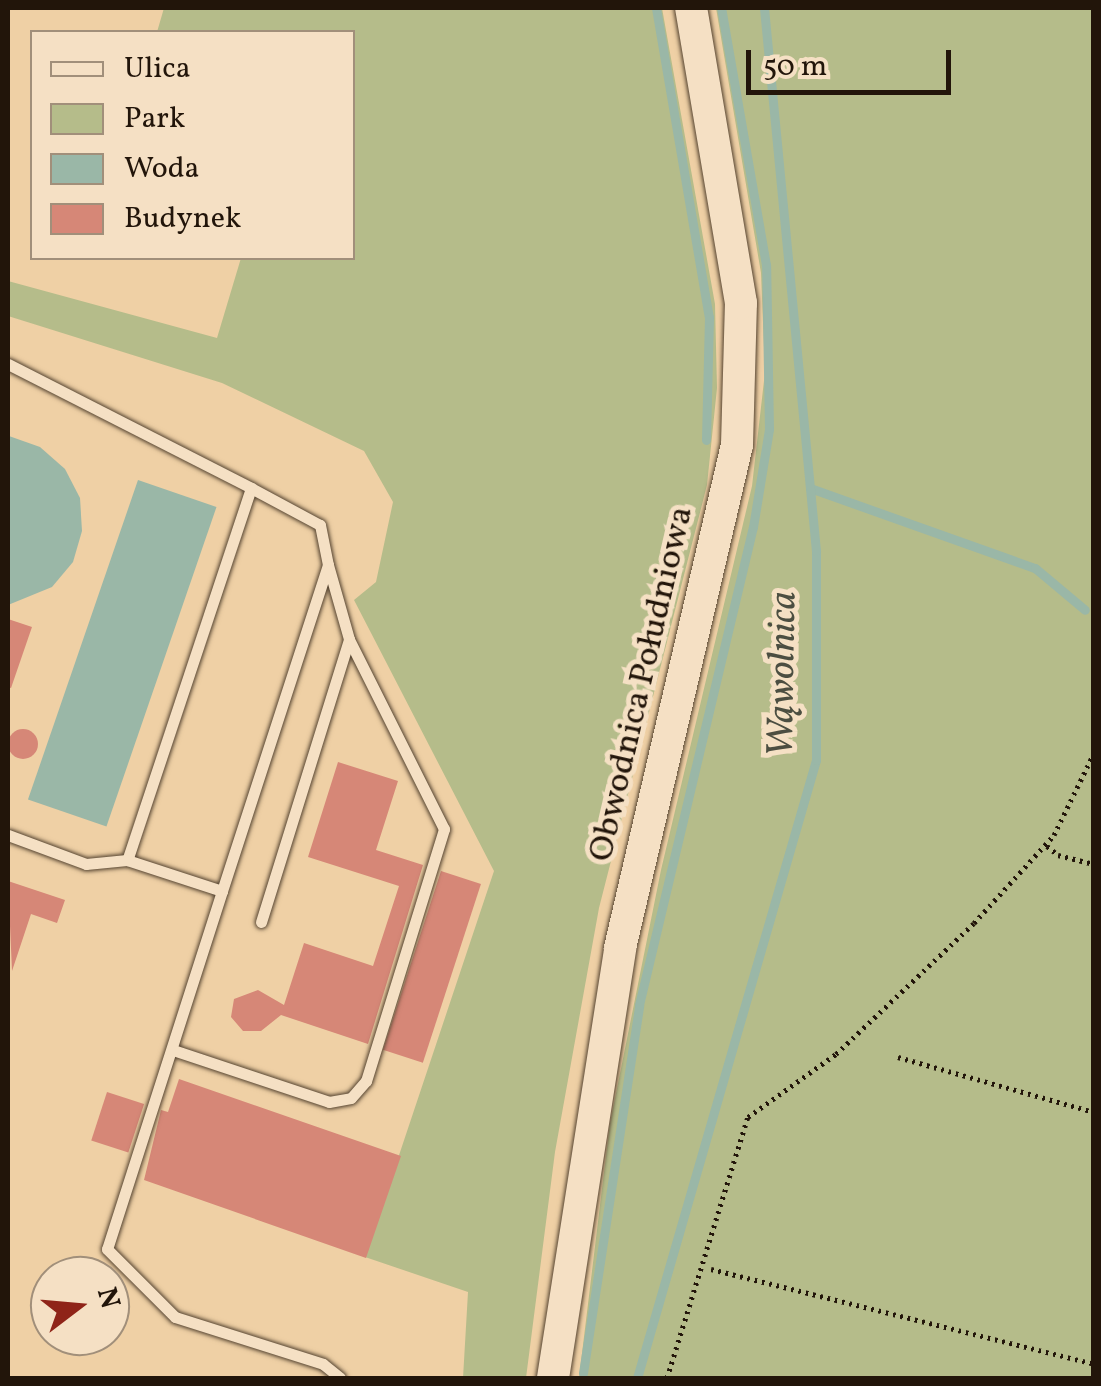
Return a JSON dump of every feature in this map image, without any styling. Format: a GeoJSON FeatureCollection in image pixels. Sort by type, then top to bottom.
{"type":"FeatureCollection","features":[{"type":"Feature","properties":{"kind":"main road","name":"Obwodnica Południowa"},"geometry":{"type":"LineString","coordinates":[[553,1378],[620,948],[737,445],[741,303],[691,8]]}},
{"type":"Feature","properties":{"kind":"lane"},"geometry":{"type":"LineString","coordinates":[[8,364],[320,525],[349,639],[444,829],[366,1081],[351,1098],[329,1102],[173,1050]]}},
{"type":"Feature","properties":{"kind":"lane"},"geometry":{"type":"LineString","coordinates":[[127,860],[251,488]]}},
{"type":"Feature","properties":{"kind":"lane"},"geometry":{"type":"LineString","coordinates":[[328,565],[107,1249],[175,1317],[323,1364],[340,1378]]}},
{"type":"Feature","properties":{"kind":"lane"},"geometry":{"type":"LineString","coordinates":[[261,922],[349,639]]}},
{"type":"Feature","properties":{"kind":"lane"},"geometry":{"type":"LineString","coordinates":[[8,836],[86,864],[127,860],[222,891]]}},
{"type":"Feature","properties":{"kind":"path"},"geometry":{"type":"LineString","coordinates":[[667,1378],[748,1117],[884,1012],[1046,845],[1094,753]]}},
{"type":"Feature","properties":{"kind":"path"},"geometry":{"type":"LineString","coordinates":[[1046,845],[1058,855],[1094,864]]}},
{"type":"Feature","properties":{"kind":"path"},"geometry":{"type":"LineString","coordinates":[[898,1057],[1094,1112]]}},
{"type":"Feature","properties":{"kind":"path"},"geometry":{"type":"LineString","coordinates":[[711,1269],[1094,1364]]}},
{"type":"Feature","properties":{"kind":"green space"},"geometry":{"type":"Polygon","coordinates":[[[164,8],[662,8],[715,304],[717,388],[707,485],[599,908],[555,1152],[526,1378],[463,1378],[468,1292],[365,1257],[494,871],[354,600],[376,582],[393,502],[364,451],[222,383],[8,316],[8,281],[217,338],[240,260],[355,260],[355,30],[158,30],[164,8]]]}},
{"type":"Feature","properties":{"kind":"green space"},"geometry":{"type":"Polygon","coordinates":[[[716,8],[1093,8],[1093,1378],[579,1378],[610,1123],[661,870],[752,486],[765,372],[761,273],[716,8]]]}},
{"type":"Feature","properties":{"kind":"water"},"geometry":{"type":"Polygon","coordinates":[[[9,436],[40,447],[65,469],[80,498],[82,531],[73,562],[52,587],[8,605],[9,436]]]}},
{"type":"Feature","properties":{"kind":"water"},"geometry":{"type":"Polygon","coordinates":[[[138,480],[216,507],[106,827],[28,800],[138,480]]]}},
{"type":"Feature","properties":{"kind":"building"},"geometry":{"type":"Polygon","coordinates":[[[8,619],[32,627],[11,688],[8,687],[8,619]]]}},
{"type":"Feature","properties":{"kind":"building"},"geometry":{"type":"Polygon","coordinates":[[[23,729],[34,733],[38,744],[34,755],[23,759],[12,755],[8,744],[12,733],[23,729]]]}},
{"type":"Feature","properties":{"kind":"building"},"geometry":{"type":"Polygon","coordinates":[[[338,762],[398,781],[376,850],[423,865],[368,1044],[281,1015],[261,1031],[243,1031],[231,1017],[234,999],[258,990],[284,1005],[304,943],[373,966],[399,886],[308,857],[338,762]]]}},
{"type":"Feature","properties":{"kind":"building"},"geometry":{"type":"Polygon","coordinates":[[[441,871],[481,884],[423,1063],[383,1050],[441,871]]]}},
{"type":"Feature","properties":{"kind":"building"},"geometry":{"type":"Polygon","coordinates":[[[8,881],[65,900],[57,923],[31,914],[12,971],[8,881]]]}},
{"type":"Feature","properties":{"kind":"building"},"geometry":{"type":"Polygon","coordinates":[[[179,1079],[401,1156],[366,1258],[144,1180],[161,1110],[168,1112],[179,1079]]]}},
{"type":"Feature","properties":{"kind":"building"},"geometry":{"type":"Polygon","coordinates":[[[107,1092],[144,1104],[128,1153],[91,1141],[107,1092]]]}},
{"type":"Feature","properties":{"kind":"waterway"},"geometry":{"type":"LineString","coordinates":[[656,8],[709,317],[706,440]]}},
{"type":"Feature","properties":{"kind":"waterway"},"geometry":{"type":"LineString","coordinates":[[583,1373],[639,1005],[753,527],[769,429],[766,265],[721,8]]}},
{"type":"Feature","properties":{"kind":"waterway","name":"Wąwolnica"},"geometry":{"type":"LineString","coordinates":[[637,1378],[816,760],[816,551],[764,8]]}},
{"type":"Feature","properties":{"kind":"waterway"},"geometry":{"type":"LineString","coordinates":[[810,488],[1035,568],[1085,610]]}}]}
